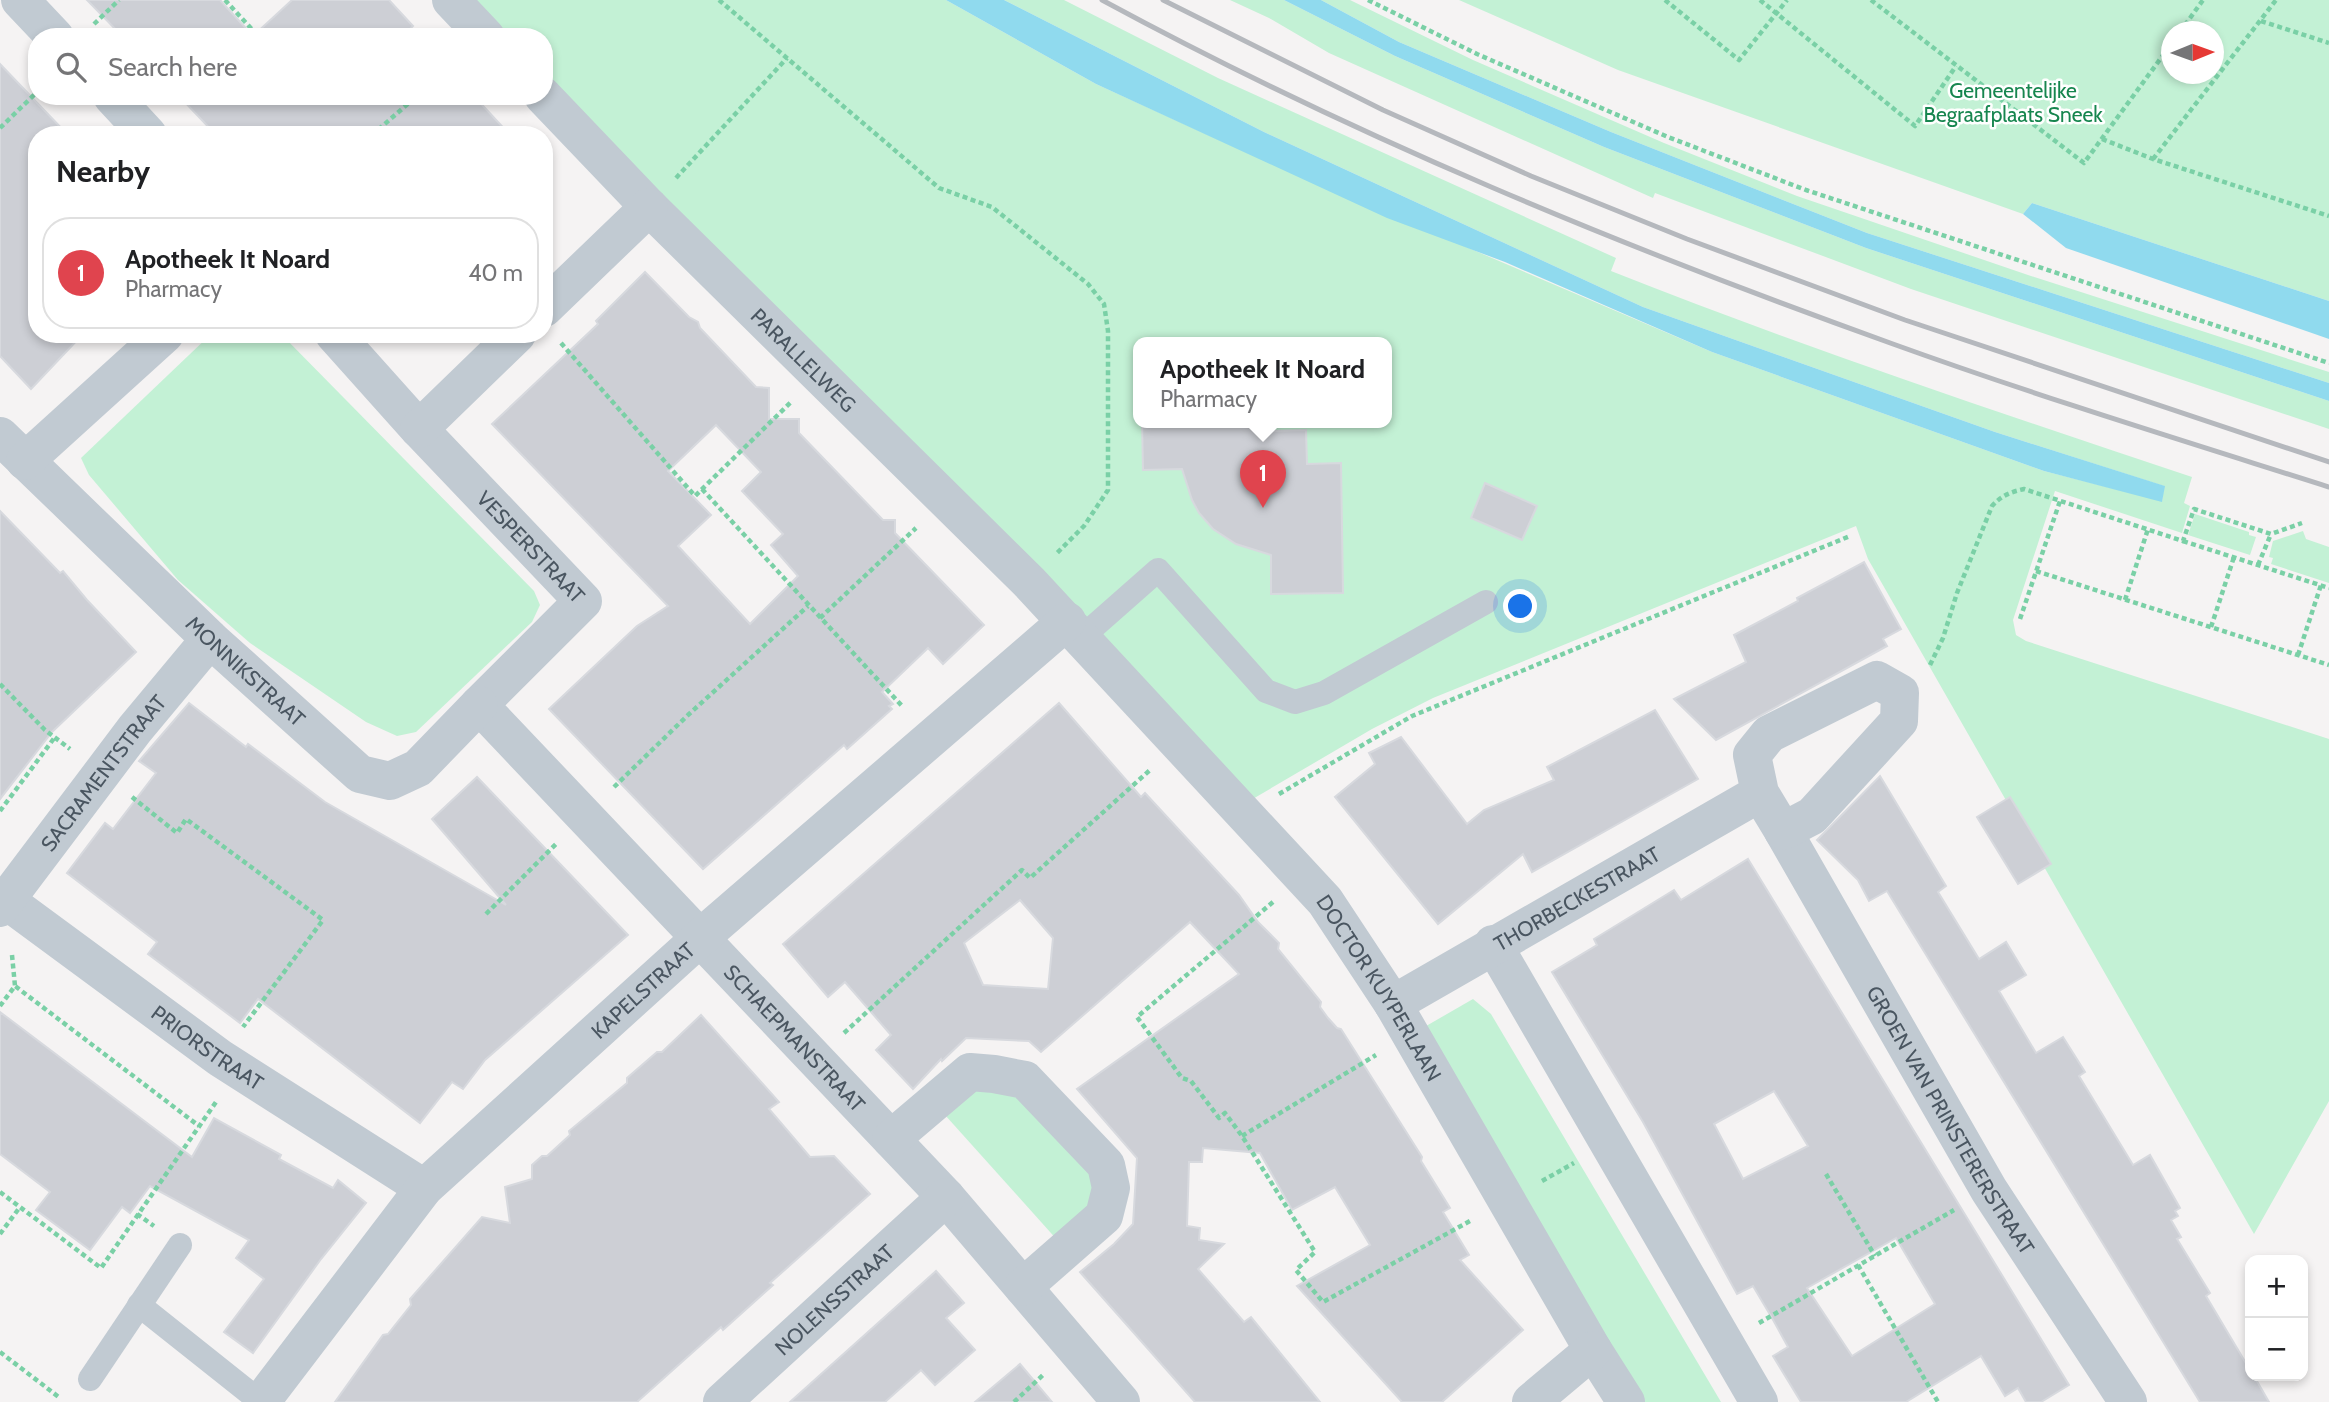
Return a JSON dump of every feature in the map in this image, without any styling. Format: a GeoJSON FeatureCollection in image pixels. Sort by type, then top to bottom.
{"type":"FeatureCollection","features":[{"type":"Feature","properties":{"kind":"street"},"geometry":{"type":"LineString","coordinates":[[20,0],[66,28]]}},
{"type":"Feature","properties":{"kind":"street"},"geometry":{"type":"LineString","coordinates":[[451,0],[477,28]]}},
{"type":"Feature","properties":{"kind":"street"},"geometry":{"type":"LineString","coordinates":[[120,105],[140,126]]}},
{"type":"Feature","properties":{"kind":"street","name":"PARALLELWEG"},"geometry":{"type":"LineString","coordinates":[[552,105],[649,207],[1074,629]]}},
{"type":"Feature","properties":{"kind":"street"},"geometry":{"type":"LineString","coordinates":[[553,310],[649,207]]}},
{"type":"Feature","properties":{"kind":"street","name":"MONNIKSTRAAT"},"geometry":{"type":"LineString","coordinates":[[153,343],[12,449],[210,639],[360,774],[390,781],[418,768],[479,705]]}},
{"type":"Feature","properties":{"kind":"street","name":"VESPERSTRAAT"},"geometry":{"type":"LineString","coordinates":[[342,343],[419,429],[583,601],[479,705]]}},
{"type":"Feature","properties":{"kind":"street"},"geometry":{"type":"LineString","coordinates":[[419,429],[518,343]]}},
{"type":"Feature","properties":{"kind":"street","name":"DOCTOR KUYPERLAAN"},"geometry":{"type":"LineString","coordinates":[[1074,629],[1325,901],[1402,1019],[1592,1350],[1626,1402]]}},
{"type":"Feature","properties":{"kind":"street","name":"KAPELSTRAAT"},"geometry":{"type":"LineString","coordinates":[[261,1402],[424,1188],[699,938],[1074,629]]}},
{"type":"Feature","properties":{"kind":"street","name":"SACRAMENTSTRAAT"},"geometry":{"type":"LineString","coordinates":[[2,902],[210,639]]}},
{"type":"Feature","properties":{"kind":"street"},"geometry":{"type":"LineString","coordinates":[[1877,680],[1900,693],[1899,721],[1812,816],[1783,831],[1760,793],[1752,755],[1769,734],[1877,680]]}},
{"type":"Feature","properties":{"kind":"street"},"geometry":{"type":"LineString","coordinates":[[479,705],[699,938]]}},
{"type":"Feature","properties":{"kind":"street","name":"THORBECKESTRAAT"},"geometry":{"type":"LineString","coordinates":[[1402,1019],[1493,944],[1760,793]]}},
{"type":"Feature","properties":{"kind":"street","name":"GROEN VAN PRINSTERERSTRAAT"},"geometry":{"type":"LineString","coordinates":[[1783,831],[1989,1190],[2128,1402]]}},
{"type":"Feature","properties":{"kind":"street","name":"PRIORSTRAAT"},"geometry":{"type":"LineString","coordinates":[[2,902],[229,1064],[424,1188]]}},
{"type":"Feature","properties":{"kind":"street","name":"SCHAEPMANSTRAAT"},"geometry":{"type":"LineString","coordinates":[[699,938],[946,1197],[1121,1402]]}},
{"type":"Feature","properties":{"kind":"street"},"geometry":{"type":"LineString","coordinates":[[1493,944],[1759,1402]]}},
{"type":"Feature","properties":{"kind":"street"},"geometry":{"type":"LineString","coordinates":[[891,1139],[970,1072],[994,1074],[1025,1080],[1106,1165],[1111,1188],[1104,1216],[1023,1287]]}},
{"type":"Feature","properties":{"kind":"street","name":"NOLENSSTRAAT"},"geometry":{"type":"LineString","coordinates":[[722,1402],[946,1197]]}},
{"type":"Feature","properties":{"kind":"street"},"geometry":{"type":"LineString","coordinates":[[1531,1402],[1592,1350]]}},
{"type":"Feature","properties":{"kind":"lane"},"geometry":{"type":"LineString","coordinates":[[1074,629],[1158,570],[1266,691],[1295,702],[1324,693],[1486,602]]}},
{"type":"Feature","properties":{"kind":"lane"},"geometry":{"type":"LineString","coordinates":[[90,1379],[180,1245]]}},
{"type":"Feature","properties":{"kind":"lane"},"geometry":{"type":"LineString","coordinates":[[139,1306],[261,1402]]}},
{"type":"Feature","properties":{"kind":"path"},"geometry":{"type":"LineString","coordinates":[[79,28],[119,0]]}},
{"type":"Feature","properties":{"kind":"path"},"geometry":{"type":"LineString","coordinates":[[225,0],[251,28]]}},
{"type":"Feature","properties":{"kind":"path"},"geometry":{"type":"LineString","coordinates":[[719,0],[939,188],[992,207],[1088,284],[1104,304],[1108,331],[1108,490],[1084,526],[1029,582]]}},
{"type":"Feature","properties":{"kind":"path"},"geometry":{"type":"LineString","coordinates":[[1368,0],[1476,54],[1668,137],[1805,190],[2329,363]]}},
{"type":"Feature","properties":{"kind":"path"},"geometry":{"type":"LineString","coordinates":[[1665,0],[1739,60],[1787,0]]}},
{"type":"Feature","properties":{"kind":"path"},"geometry":{"type":"LineString","coordinates":[[1760,0],[1915,126],[1956,66]]}},
{"type":"Feature","properties":{"kind":"path"},"geometry":{"type":"LineString","coordinates":[[1871,0],[2084,163],[2161,58]]}},
{"type":"Feature","properties":{"kind":"path"},"geometry":{"type":"LineString","coordinates":[[2188,21],[2203,0]]}},
{"type":"Feature","properties":{"kind":"path"},"geometry":{"type":"LineString","coordinates":[[2153,159],[2276,0]]}},
{"type":"Feature","properties":{"kind":"path"},"geometry":{"type":"LineString","coordinates":[[2261,21],[2329,43]]}},
{"type":"Feature","properties":{"kind":"path"},"geometry":{"type":"LineString","coordinates":[[649,207],[788,58]]}},
{"type":"Feature","properties":{"kind":"path"},"geometry":{"type":"LineString","coordinates":[[0,128],[28,101]]}},
{"type":"Feature","properties":{"kind":"path"},"geometry":{"type":"LineString","coordinates":[[382,126],[406,105]]}},
{"type":"Feature","properties":{"kind":"path"},"geometry":{"type":"LineString","coordinates":[[2102,139],[2153,159],[2329,216]]}},
{"type":"Feature","properties":{"kind":"path"},"geometry":{"type":"LineString","coordinates":[[553,342],[695,496],[819,374]]}},
{"type":"Feature","properties":{"kind":"path"},"geometry":{"type":"LineString","coordinates":[[702,489],[911,716]]}},
{"type":"Feature","properties":{"kind":"path"},"geometry":{"type":"LineString","coordinates":[[1900,693],[1923,680],[1943,638],[1957,593],[1992,506],[2010,492],[2024,489],[2329,588]]}},
{"type":"Feature","properties":{"kind":"path"},"geometry":{"type":"LineString","coordinates":[[820,618],[946,500]]}},
{"type":"Feature","properties":{"kind":"path"},"geometry":{"type":"LineString","coordinates":[[2020,619],[2060,501]]}},
{"type":"Feature","properties":{"kind":"path"},"geometry":{"type":"LineString","coordinates":[[2183,541],[2194,509],[2271,534],[2302,523]]}},
{"type":"Feature","properties":{"kind":"path"},"geometry":{"type":"LineString","coordinates":[[2125,600],[2148,529]]}},
{"type":"Feature","properties":{"kind":"path"},"geometry":{"type":"LineString","coordinates":[[2258,565],[2271,534]]}},
{"type":"Feature","properties":{"kind":"path"},"geometry":{"type":"LineString","coordinates":[[1245,814],[1412,716],[1850,536]]}},
{"type":"Feature","properties":{"kind":"path"},"geometry":{"type":"LineString","coordinates":[[2211,627],[2234,557]]}},
{"type":"Feature","properties":{"kind":"path"},"geometry":{"type":"LineString","coordinates":[[2036,571],[2329,665]]}},
{"type":"Feature","properties":{"kind":"path"},"geometry":{"type":"LineString","coordinates":[[2298,655],[2321,585]]}},
{"type":"Feature","properties":{"kind":"path"},"geometry":{"type":"LineString","coordinates":[[486,914],[688,715],[808,606]]}},
{"type":"Feature","properties":{"kind":"path"},"geometry":{"type":"LineString","coordinates":[[0,684],[55,737],[177,833],[186,819],[323,920],[229,1064],[199,1126],[101,1268],[0,1192]]}},
{"type":"Feature","properties":{"kind":"path"},"geometry":{"type":"LineString","coordinates":[[0,811],[55,737]]}},
{"type":"Feature","properties":{"kind":"path"},"geometry":{"type":"LineString","coordinates":[[816,1060],[1021,870],[1030,878],[1180,743]]}},
{"type":"Feature","properties":{"kind":"path"},"geometry":{"type":"LineString","coordinates":[[1303,877],[1137,1017],[1182,1078],[1191,1081],[1219,1118],[1224,1113],[1242,1136],[1315,1252],[1296,1270],[1323,1302],[1609,1143]]}},
{"type":"Feature","properties":{"kind":"path"},"geometry":{"type":"LineString","coordinates":[[0,1006],[15,986],[199,1126]]}},
{"type":"Feature","properties":{"kind":"path"},"geometry":{"type":"LineString","coordinates":[[1242,1136],[1402,1019]]}},
{"type":"Feature","properties":{"kind":"path"},"geometry":{"type":"LineString","coordinates":[[1826,1174],[1875,1256]]}},
{"type":"Feature","properties":{"kind":"path"},"geometry":{"type":"LineString","coordinates":[[1724,1343],[1989,1190]]}},
{"type":"Feature","properties":{"kind":"path"},"geometry":{"type":"LineString","coordinates":[[0,1234],[20,1207]]}},
{"type":"Feature","properties":{"kind":"path"},"geometry":{"type":"LineString","coordinates":[[1858,1265],[1938,1402]]}},
{"type":"Feature","properties":{"kind":"path"},"geometry":{"type":"LineString","coordinates":[[0,1352],[65,1402]]}},
{"type":"Feature","properties":{"kind":"green space"},"geometry":{"type":"Polygon","coordinates":[[[461,0],[946,0],[1096,84],[1272,164],[1712,352],[2044,471],[2162,501],[2164,486],[1995,432],[1643,307],[1264,132],[1004,0],[1064,0],[1218,78],[1616,258],[1611,271],[1828,352],[2192,477],[2184,503],[2190,506],[2182,533],[2055,491],[2013,620],[2016,635],[2026,641],[2329,739],[2329,1101],[2254,1234],[1868,559],[1856,526],[1433,698],[1372,729],[1251,800],[553,97],[553,28],[487,28],[461,0]]]}},
{"type":"Feature","properties":{"kind":"green space"},"geometry":{"type":"Polygon","coordinates":[[[1230,0],[1284,0],[1395,56],[1604,147],[1866,248],[2329,401],[2329,429],[1911,289],[1655,193],[1653,198],[1329,53],[1269,18],[1230,0]]]}},
{"type":"Feature","properties":{"kind":"green space"},"geometry":{"type":"Polygon","coordinates":[[[1321,0],[1350,0],[1473,60],[1664,143],[1797,196],[2028,275],[2329,372],[2329,383],[1867,233],[1611,132],[1399,42],[1321,0]]]}},
{"type":"Feature","properties":{"kind":"green space","name":"Gemeentelijke Begraafplaats Sneek"},"geometry":{"type":"Polygon","coordinates":[[[1459,0],[2329,0],[2329,301],[2032,203],[2023,214],[1618,70],[1459,0]]]}},
{"type":"Feature","properties":{"kind":"green space"},"geometry":{"type":"Polygon","coordinates":[[[202,343],[290,343],[534,591],[540,605],[532,622],[416,732],[397,736],[366,722],[250,643],[178,580],[89,475],[81,458],[202,343]]]}},
{"type":"Feature","properties":{"kind":"green space"},"geometry":{"type":"Polygon","coordinates":[[[2195,514],[2249,532],[2249,535],[2256,537],[2250,555],[2188,535],[2195,514]]]}},
{"type":"Feature","properties":{"kind":"green space"},"geometry":{"type":"Polygon","coordinates":[[[2303,531],[2306,539],[2329,547],[2329,583],[2271,564],[2273,558],[2269,557],[2273,541],[2303,531]]]}},
{"type":"Feature","properties":{"kind":"green space"},"geometry":{"type":"Polygon","coordinates":[[[1473,999],[1491,1014],[1721,1402],[1633,1402],[1414,1033],[1473,999]]]}},
{"type":"Feature","properties":{"kind":"green space"},"geometry":{"type":"Polygon","coordinates":[[[983,1082],[1023,1090],[1096,1171],[1095,1205],[1059,1242],[945,1115],[983,1082]]]}},
{"type":"Feature","properties":{"kind":"water"},"geometry":{"type":"Polygon","coordinates":[[[946,0],[1004,0],[1264,132],[1643,307],[1995,432],[2165,486],[2162,502],[2044,471],[1712,352],[1505,262],[1387,218],[1096,84],[946,0]]]}},
{"type":"Feature","properties":{"kind":"water"},"geometry":{"type":"Polygon","coordinates":[[[1284,0],[1321,0],[1399,42],[1611,132],[1867,233],[2329,383],[2329,401],[1866,248],[1604,147],[1395,56],[1284,0]]]}},
{"type":"Feature","properties":{"kind":"water"},"geometry":{"type":"Polygon","coordinates":[[[2032,203],[2329,301],[2329,339],[2066,248],[2023,214],[2032,203]]]}},
{"type":"Feature","properties":{"kind":"building"},"geometry":{"type":"Polygon","coordinates":[[[87,0],[220,0],[246,28],[114,28],[87,0]]]}},
{"type":"Feature","properties":{"kind":"building"},"geometry":{"type":"Polygon","coordinates":[[[292,0],[389,0],[413,26],[262,28],[292,0]]]}},
{"type":"Feature","properties":{"kind":"building"},"geometry":{"type":"Polygon","coordinates":[[[0,64],[28,93],[28,105],[39,105],[59,126],[28,126],[28,343],[74,343],[31,389],[0,356],[0,64]]]}},
{"type":"Feature","properties":{"kind":"building"},"geometry":{"type":"Polygon","coordinates":[[[188,105],[482,105],[502,126],[207,126],[188,105]]]}},
{"type":"Feature","properties":{"kind":"building"},"geometry":{"type":"Polygon","coordinates":[[[645,272],[689,317],[698,322],[700,328],[756,387],[769,388],[769,419],[799,419],[799,433],[883,520],[895,520],[895,533],[984,625],[943,664],[928,648],[882,692],[893,704],[889,706],[892,709],[847,749],[844,745],[703,869],[549,709],[637,626],[668,606],[492,424],[598,324],[596,321],[645,272]],[[716,425],[668,471],[711,515],[678,546],[750,624],[798,576],[771,545],[783,534],[742,491],[761,472],[716,425]]]}},
{"type":"Feature","properties":{"kind":"building"},"geometry":{"type":"Polygon","coordinates":[[[1142,428],[1306,430],[1307,464],[1341,463],[1343,593],[1271,594],[1271,555],[1236,544],[1213,529],[1192,500],[1182,469],[1143,470],[1142,428]]]}},
{"type":"Feature","properties":{"kind":"building"},"geometry":{"type":"Polygon","coordinates":[[[1485,483],[1537,506],[1522,540],[1471,518],[1485,483]]]}},
{"type":"Feature","properties":{"kind":"building"},"geometry":{"type":"Polygon","coordinates":[[[0,511],[60,573],[63,571],[136,652],[52,732],[0,799],[0,511]]]}},
{"type":"Feature","properties":{"kind":"building"},"geometry":{"type":"Polygon","coordinates":[[[1864,562],[1901,629],[1883,639],[1887,646],[1716,740],[1674,699],[1746,662],[1734,635],[1864,562]]]}},
{"type":"Feature","properties":{"kind":"building"},"geometry":{"type":"Polygon","coordinates":[[[189,703],[325,802],[506,905],[432,819],[477,777],[628,935],[485,1060],[463,1089],[452,1082],[420,1123],[258,999],[240,1023],[148,954],[157,942],[67,873],[105,823],[113,829],[156,773],[139,761],[189,703]]]}},
{"type":"Feature","properties":{"kind":"building"},"geometry":{"type":"Polygon","coordinates":[[[1059,703],[1141,797],[1145,793],[1239,895],[1258,922],[1279,943],[1278,949],[1321,1002],[1320,1007],[1328,1018],[1341,1029],[1422,1157],[1421,1161],[1450,1208],[1443,1212],[1469,1255],[1460,1260],[1523,1330],[1442,1402],[1402,1402],[1297,1286],[1370,1245],[1335,1187],[1292,1210],[1260,1153],[1203,1148],[1202,1162],[1189,1162],[1187,1226],[1200,1228],[1199,1240],[1224,1244],[1198,1269],[1244,1322],[1251,1317],[1320,1402],[1195,1402],[1080,1272],[1133,1224],[1137,1158],[1077,1089],[1239,974],[1190,922],[1041,1052],[1029,1041],[966,1038],[942,1061],[941,1059],[913,1089],[876,1050],[891,1035],[845,982],[828,997],[783,944],[1059,703]],[[1020,900],[964,943],[983,985],[1048,989],[1053,938],[1020,900]]]}},
{"type":"Feature","properties":{"kind":"building"},"geometry":{"type":"Polygon","coordinates":[[[1655,710],[1698,779],[1532,872],[1523,854],[1438,924],[1335,797],[1375,764],[1369,753],[1401,737],[1467,824],[1484,810],[1554,780],[1547,767],[1655,710]]]}},
{"type":"Feature","properties":{"kind":"building"},"geometry":{"type":"Polygon","coordinates":[[[1880,776],[1946,886],[1938,892],[1979,959],[2006,942],[2026,975],[1999,991],[2036,1053],[2063,1037],[2085,1072],[2079,1076],[2133,1165],[2150,1155],[2180,1208],[2175,1211],[2178,1216],[2171,1220],[2181,1237],[2177,1239],[2210,1293],[2206,1296],[2245,1362],[2245,1381],[2257,1381],[2269,1402],[2200,1402],[1887,891],[1869,901],[1858,880],[1817,840],[1880,776]]]}},
{"type":"Feature","properties":{"kind":"building"},"geometry":{"type":"Polygon","coordinates":[[[2010,797],[2051,864],[2018,884],[1977,817],[2010,797]]]}},
{"type":"Feature","properties":{"kind":"building"},"geometry":{"type":"Polygon","coordinates":[[[1748,859],[2069,1385],[2041,1402],[2026,1402],[2018,1388],[2005,1396],[1981,1356],[1906,1402],[1801,1402],[1773,1356],[1788,1347],[1772,1318],[1753,1286],[1737,1294],[1643,1122],[1552,972],[1597,945],[1594,939],[1674,890],[1681,900],[1748,859]],[[1774,1091],[1714,1124],[1743,1179],[1808,1146],[1774,1091]],[[1896,1238],[1807,1288],[1852,1356],[1935,1304],[1896,1238]]]}},
{"type":"Feature","properties":{"kind":"building"},"geometry":{"type":"Polygon","coordinates":[[[0,1012],[192,1157],[214,1118],[281,1155],[279,1159],[333,1188],[338,1180],[366,1203],[321,1259],[253,1353],[224,1332],[264,1279],[236,1258],[249,1240],[150,1186],[130,1213],[122,1207],[90,1250],[36,1210],[50,1192],[0,1154],[0,1012]]]}},
{"type":"Feature","properties":{"kind":"building"},"geometry":{"type":"Polygon","coordinates":[[[701,1015],[779,1102],[769,1109],[810,1157],[834,1156],[870,1194],[770,1283],[773,1285],[723,1330],[721,1327],[637,1402],[335,1402],[383,1335],[388,1334],[411,1305],[410,1299],[482,1217],[510,1223],[505,1187],[532,1179],[532,1165],[542,1156],[547,1156],[570,1135],[569,1131],[627,1083],[627,1078],[657,1052],[662,1052],[701,1015]]]}},
{"type":"Feature","properties":{"kind":"building"},"geometry":{"type":"Polygon","coordinates":[[[936,1271],[964,1303],[946,1318],[975,1350],[935,1385],[921,1370],[885,1402],[790,1402],[936,1271]]]}},
{"type":"Feature","properties":{"kind":"building"},"geometry":{"type":"Polygon","coordinates":[[[1020,1364],[1052,1402],[975,1402],[1020,1364]]]}},
{"type":"Feature","properties":{"kind":"railway"},"geometry":{"type":"LineString","coordinates":[[1102,0],[1294,98],[1392,143],[1491,187],[1691,269],[2001,382],[2329,487]]}},
{"type":"Feature","properties":{"kind":"railway"},"geometry":{"type":"LineString","coordinates":[[1163,0],[1383,110],[1531,176],[1687,239],[1905,320],[2329,462]]}},
{"type":"Feature","properties":{"kind":"place","name":"Apotheek It Noard"},"geometry":{"type":"Point","coordinates":[1263,508]}}]}
